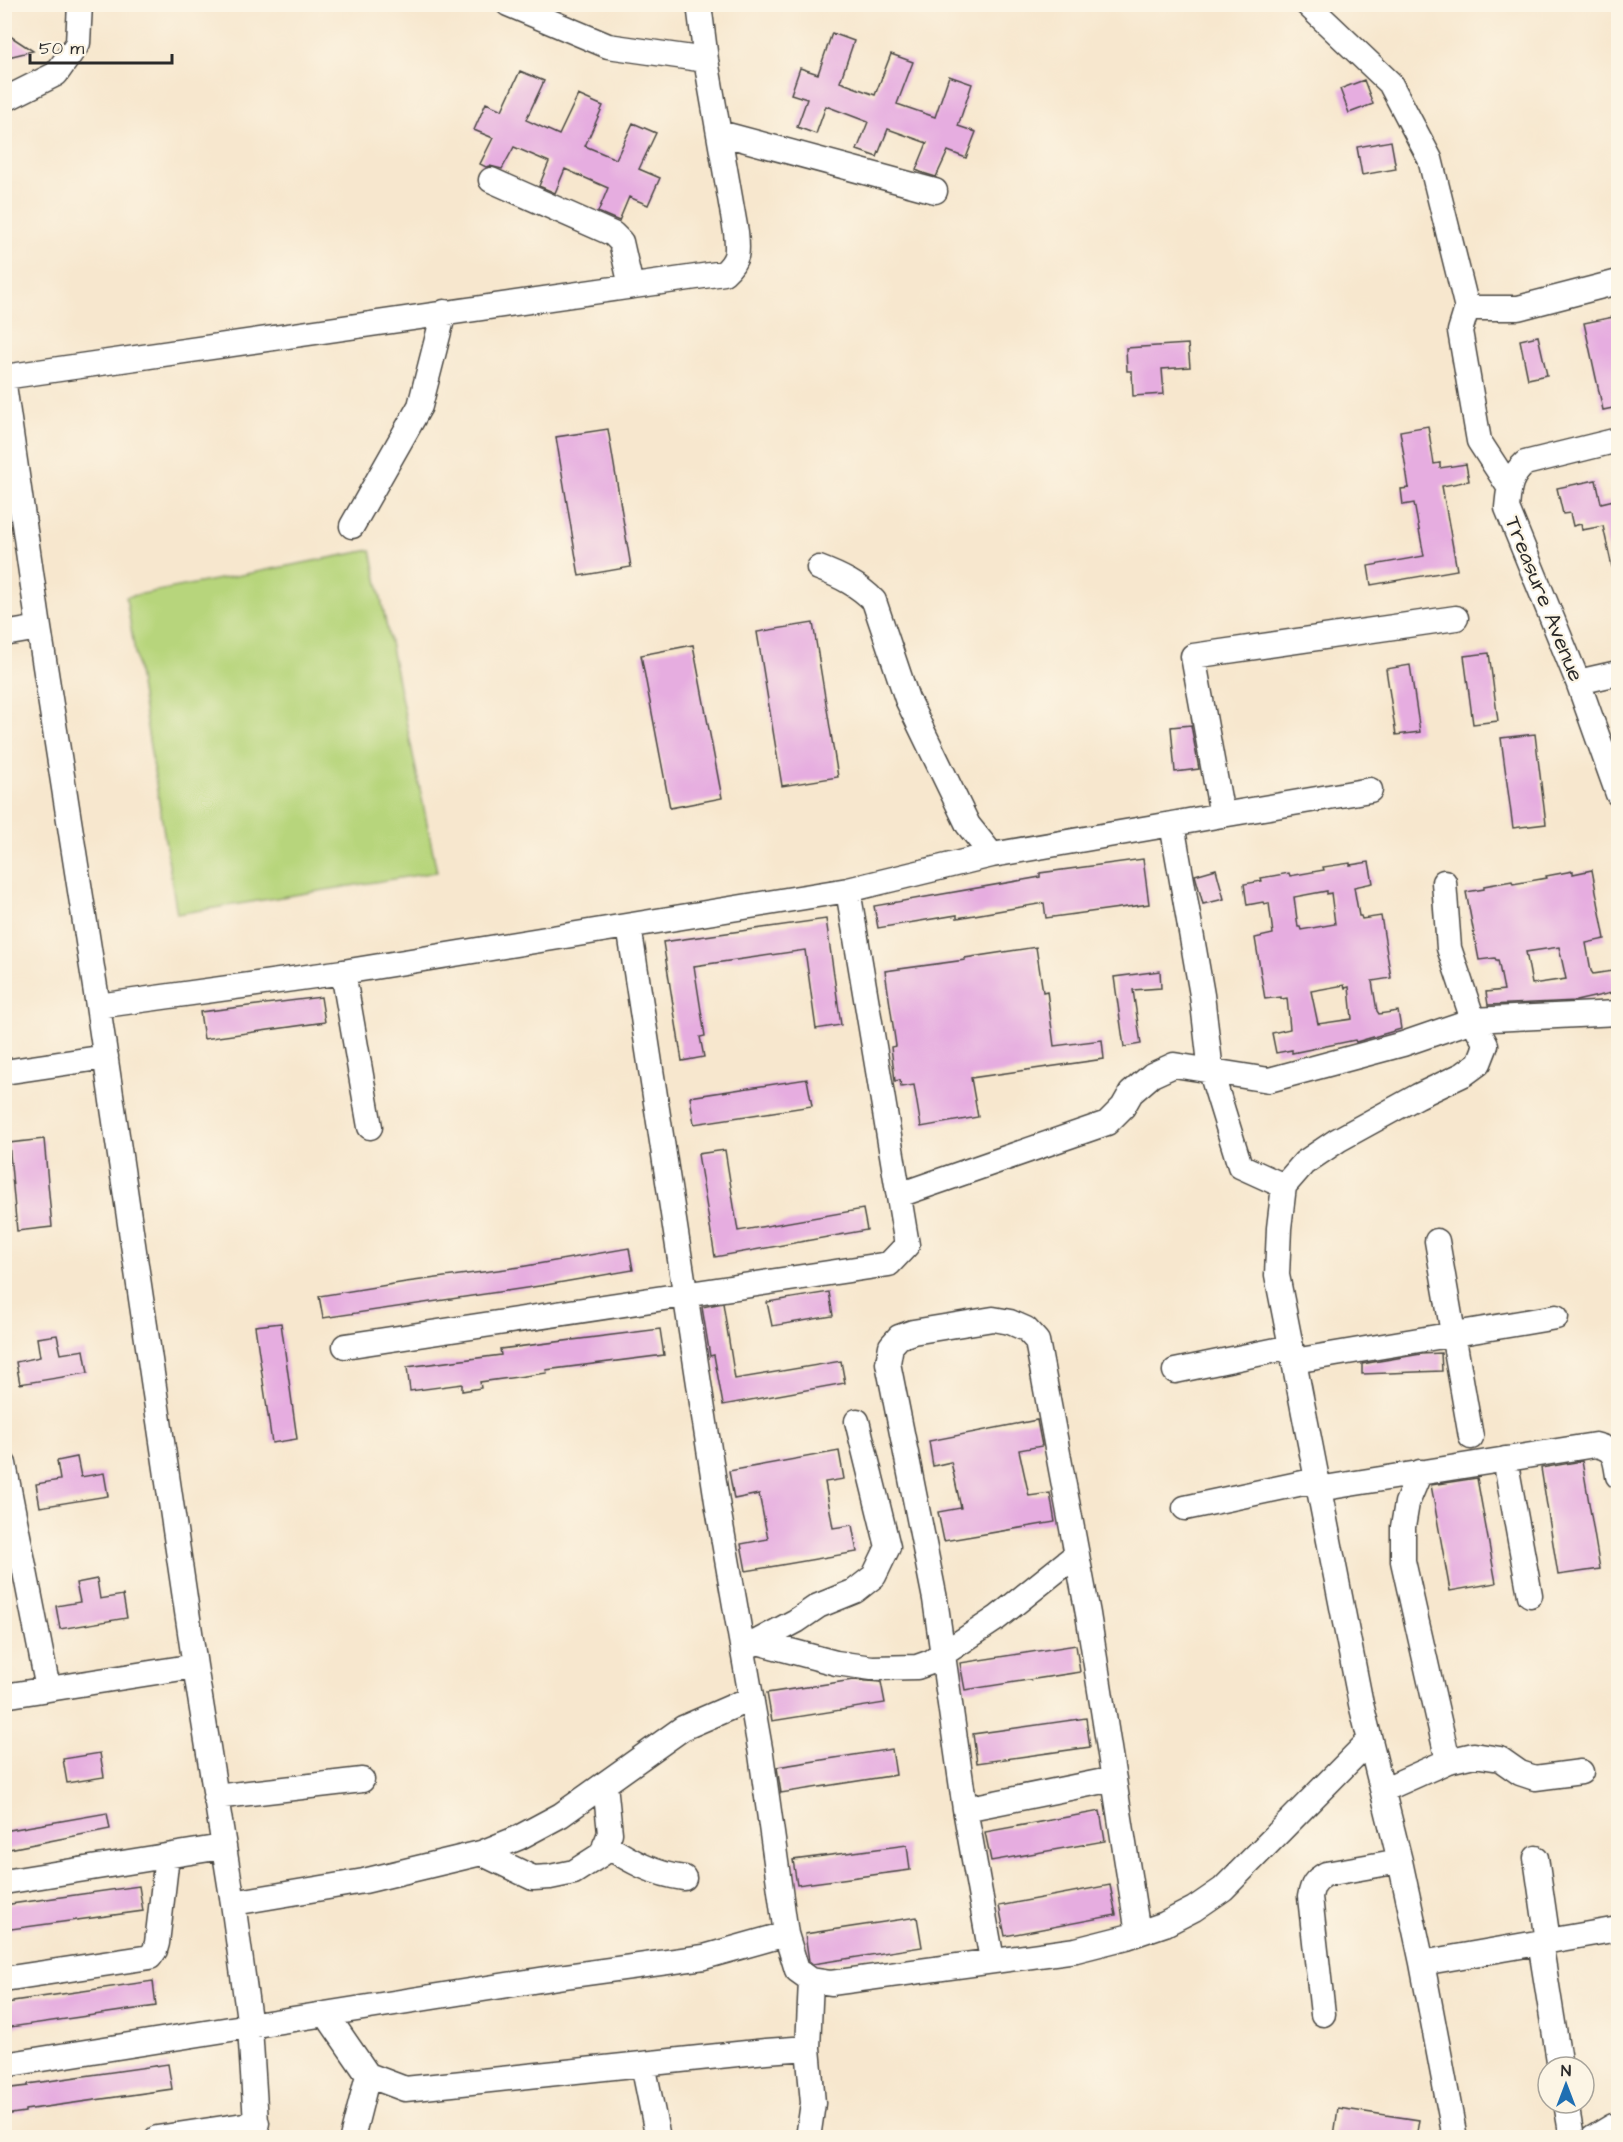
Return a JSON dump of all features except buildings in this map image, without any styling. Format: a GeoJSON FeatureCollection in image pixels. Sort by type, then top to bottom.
{"type":"FeatureCollection","features":[{"type":"Feature","properties":{"kind":"street"},"geometry":{"type":"LineString","coordinates":[[4,100],[56,74],[78,43],[80,4]]}},
{"type":"Feature","properties":{"kind":"street"},"geometry":{"type":"LineString","coordinates":[[508,4],[608,46],[706,60]]}},
{"type":"Feature","properties":{"kind":"street"},"geometry":{"type":"LineString","coordinates":[[4,377],[724,273],[734,263],[738,252],[699,4]]}},
{"type":"Feature","properties":{"kind":"street"},"geometry":{"type":"LineString","coordinates":[[1307,4],[1390,83],[1430,159],[1467,308],[1460,331],[1479,441],[1509,487]]}},
{"type":"Feature","properties":{"kind":"street"},"geometry":{"type":"LineString","coordinates":[[720,133],[935,191]]}},
{"type":"Feature","properties":{"kind":"street"},"geometry":{"type":"LineString","coordinates":[[491,180],[613,234],[621,242],[631,286]]}},
{"type":"Feature","properties":{"kind":"street"},"geometry":{"type":"LineString","coordinates":[[1467,308],[1518,308],[1618,282]]}},
{"type":"Feature","properties":{"kind":"street"},"geometry":{"type":"LineString","coordinates":[[352,526],[420,406],[444,312]]}},
{"type":"Feature","properties":{"kind":"street"},"geometry":{"type":"LineString","coordinates":[[4,385],[250,2027],[257,2130],[157,2138]]}},
{"type":"Feature","properties":{"kind":"street","name":"Treasure Avenue"},"geometry":{"type":"LineString","coordinates":[[1618,441],[1525,463],[1514,473],[1509,487],[1507,508],[1578,682],[1618,794]]}},
{"type":"Feature","properties":{"kind":"street"},"geometry":{"type":"LineString","coordinates":[[819,568],[841,576],[863,589],[874,601],[907,699],[968,825],[992,855]]}},
{"type":"Feature","properties":{"kind":"street"},"geometry":{"type":"LineString","coordinates":[[1222,815],[1193,656],[1456,618]]}},
{"type":"Feature","properties":{"kind":"street"},"geometry":{"type":"LineString","coordinates":[[4,634],[39,628]]}},
{"type":"Feature","properties":{"kind":"street"},"geometry":{"type":"LineString","coordinates":[[1578,682],[1618,673]]}},
{"type":"Feature","properties":{"kind":"street"},"geometry":{"type":"LineString","coordinates":[[98,1006],[343,972],[848,890],[992,855],[1370,790]]}},
{"type":"Feature","properties":{"kind":"street"},"geometry":{"type":"LineString","coordinates":[[1172,824],[1202,995],[1211,1072],[1240,1166],[1284,1186]]}},
{"type":"Feature","properties":{"kind":"street"},"geometry":{"type":"LineString","coordinates":[[1444,882],[1449,948],[1473,1020],[1486,1045],[1479,1063],[1464,1074],[1418,1096],[1338,1140],[1304,1163],[1284,1186],[1279,1227],[1278,1275],[1361,1704],[1400,1861],[1455,2138]]}},
{"type":"Feature","properties":{"kind":"street"},"geometry":{"type":"LineString","coordinates":[[345,1346],[889,1264],[907,1245],[848,890]]}},
{"type":"Feature","properties":{"kind":"street"},"geometry":{"type":"LineString","coordinates":[[629,926],[718,1508],[750,1646],[750,1699],[761,1754],[786,1934],[797,1970],[811,1980],[831,1983],[1076,1950],[1165,1924],[1194,1909],[1223,1889],[1370,1740]]}},
{"type":"Feature","properties":{"kind":"street"},"geometry":{"type":"LineString","coordinates":[[343,972],[370,1127]]}},
{"type":"Feature","properties":{"kind":"street"},"geometry":{"type":"LineString","coordinates":[[899,1195],[1107,1123],[1123,1107],[1131,1094],[1152,1075],[1174,1065],[1269,1080],[1404,1044],[1473,1020],[1618,1013]]}},
{"type":"Feature","properties":{"kind":"street"},"geometry":{"type":"LineString","coordinates":[[4,1072],[106,1057]]}},
{"type":"Feature","properties":{"kind":"street"},"geometry":{"type":"LineString","coordinates":[[1437,1241],[1471,1437]]}},
{"type":"Feature","properties":{"kind":"street"},"geometry":{"type":"LineString","coordinates":[[1175,1371],[1453,1334],[1557,1317]]}},
{"type":"Feature","properties":{"kind":"street"},"geometry":{"type":"LineString","coordinates":[[992,1960],[965,1809],[933,1587],[888,1363],[891,1346],[899,1337],[913,1332],[993,1319],[1010,1322],[1026,1329],[1036,1341],[1077,1554],[1138,1933]]}},
{"type":"Feature","properties":{"kind":"street"},"geometry":{"type":"LineString","coordinates":[[750,1646],[819,1606],[855,1591],[874,1576],[888,1546],[857,1421]]}},
{"type":"Feature","properties":{"kind":"street"},"geometry":{"type":"LineString","coordinates":[[1185,1508],[1317,1484],[1420,1472],[1595,1445],[1607,1447],[1615,1456],[1618,1476]]}},
{"type":"Feature","properties":{"kind":"street"},"geometry":{"type":"LineString","coordinates":[[1505,1459],[1530,1595]]}},
{"type":"Feature","properties":{"kind":"street"},"geometry":{"type":"LineString","coordinates":[[4,1464],[48,1689]]}},
{"type":"Feature","properties":{"kind":"street"},"geometry":{"type":"LineString","coordinates":[[1420,1472],[1407,1503],[1404,1561],[1448,1761]]}},
{"type":"Feature","properties":{"kind":"street"},"geometry":{"type":"LineString","coordinates":[[750,1646],[872,1668],[917,1667],[944,1653],[997,1618],[1077,1554]]}},
{"type":"Feature","properties":{"kind":"street"},"geometry":{"type":"LineString","coordinates":[[4,1696],[195,1666]]}},
{"type":"Feature","properties":{"kind":"street"},"geometry":{"type":"LineString","coordinates":[[232,1903],[364,1881],[481,1853],[518,1838],[561,1815],[683,1728],[750,1699]]}},
{"type":"Feature","properties":{"kind":"street"},"geometry":{"type":"LineString","coordinates":[[1383,1791],[1448,1761],[1474,1755],[1500,1760],[1520,1773],[1535,1778],[1581,1772]]}},
{"type":"Feature","properties":{"kind":"street"},"geometry":{"type":"LineString","coordinates":[[965,1809],[1114,1779]]}},
{"type":"Feature","properties":{"kind":"street"},"geometry":{"type":"LineString","coordinates":[[215,1797],[362,1780]]}},
{"type":"Feature","properties":{"kind":"street"},"geometry":{"type":"LineString","coordinates":[[481,1853],[533,1878],[574,1872],[602,1854],[610,1833],[605,1784]]}},
{"type":"Feature","properties":{"kind":"street"},"geometry":{"type":"LineString","coordinates":[[605,1845],[644,1868],[663,1875],[684,1878]]}},
{"type":"Feature","properties":{"kind":"street"},"geometry":{"type":"LineString","coordinates":[[4,1882],[222,1847]]}},
{"type":"Feature","properties":{"kind":"street"},"geometry":{"type":"LineString","coordinates":[[4,1979],[150,1957],[157,1942],[168,1856]]}},
{"type":"Feature","properties":{"kind":"street"},"geometry":{"type":"LineString","coordinates":[[1536,1858],[1558,2055]]}},
{"type":"Feature","properties":{"kind":"street"},"geometry":{"type":"LineString","coordinates":[[1323,2014],[1311,1886],[1326,1874],[1400,1861]]}},
{"type":"Feature","properties":{"kind":"street"},"geometry":{"type":"LineString","coordinates":[[1422,1963],[1618,1929]]}},
{"type":"Feature","properties":{"kind":"street"},"geometry":{"type":"LineString","coordinates":[[4,2065],[558,1977],[704,1958],[786,1934]]}},
{"type":"Feature","properties":{"kind":"street"},"geometry":{"type":"LineString","coordinates":[[808,2138],[813,2103],[808,2048],[811,1980]]}},
{"type":"Feature","properties":{"kind":"street"},"geometry":{"type":"LineString","coordinates":[[326,2014],[368,2075],[405,2089],[808,2048]]}},
{"type":"Feature","properties":{"kind":"street"},"geometry":{"type":"LineString","coordinates":[[643,2064],[658,2138]]}},
{"type":"Feature","properties":{"kind":"street"},"geometry":{"type":"LineString","coordinates":[[352,2138],[368,2075]]}},
{"type":"Feature","properties":{"kind":"street"},"geometry":{"type":"LineString","coordinates":[[1568,2115],[1572,2138]]}},
{"type":"Feature","properties":{"kind":"street"},"geometry":{"type":"LineString","coordinates":[[1593,2138],[1613,2126],[1618,2126]]}},
{"type":"Feature","properties":{"kind":"green space"},"geometry":{"type":"Polygon","coordinates":[[[371,550],[437,872],[177,914],[126,597],[371,550]]]}}]}
